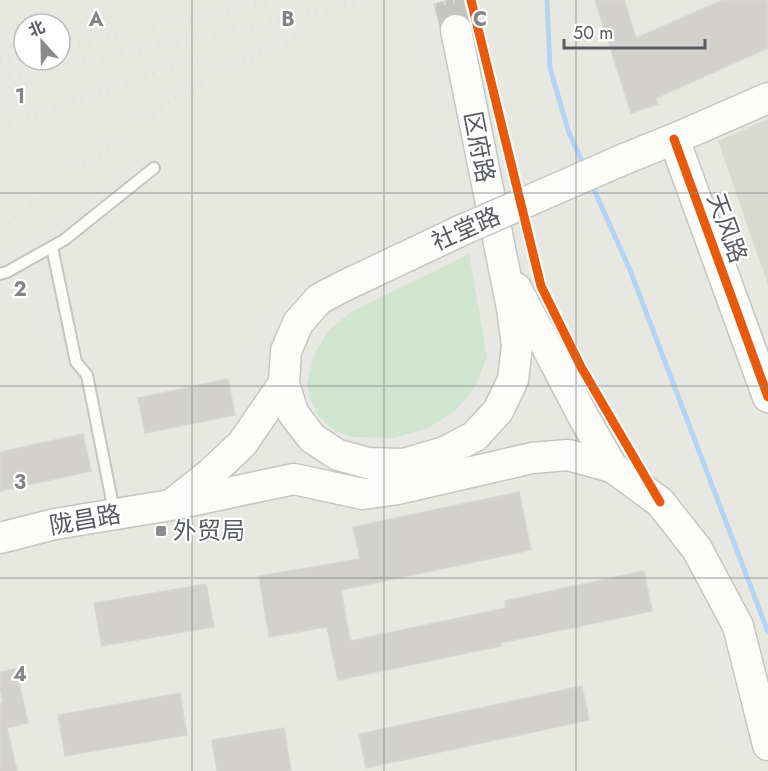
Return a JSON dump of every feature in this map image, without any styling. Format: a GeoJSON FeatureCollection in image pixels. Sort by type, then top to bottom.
{"type":"FeatureCollection","features":[{"type":"Feature","properties":{"kind":"main road","name":"区府路"},"geometry":{"type":"LineString","coordinates":[[284,383],[293,412],[312,438],[338,455],[368,463],[404,464],[445,452],[475,436],[498,411],[513,380],[517,346],[512,308],[456,30]]}},
{"type":"Feature","properties":{"kind":"main road","name":"社堂路"},"geometry":{"type":"LineString","coordinates":[[284,383],[286,351],[298,323],[319,299],[460,231],[768,98]]}},
{"type":"Feature","properties":{"kind":"main road","name":"天风路"},"geometry":{"type":"LineString","coordinates":[[674,140],[768,397]]}},
{"type":"Feature","properties":{"kind":"main road"},"geometry":{"type":"LineString","coordinates":[[503,264],[612,466]]}},
{"type":"Feature","properties":{"kind":"main road"},"geometry":{"type":"LineString","coordinates":[[171,505],[210,474],[242,444],[284,383]]}},
{"type":"Feature","properties":{"kind":"main road"},"geometry":{"type":"LineString","coordinates":[[294,479],[338,455]]}},
{"type":"Feature","properties":{"kind":"main road"},"geometry":{"type":"LineString","coordinates":[[294,479],[363,494],[398,489],[532,458],[568,455],[612,466],[660,502],[696,549],[738,626],[768,745]]}},
{"type":"Feature","properties":{"kind":"main road","name":"陇昌路"},"geometry":{"type":"LineString","coordinates":[[0,538],[55,524],[171,505],[294,479]]}},
{"type":"Feature","properties":{"kind":"lane"},"geometry":{"type":"LineString","coordinates":[[0,274],[64,240],[154,168]]}},
{"type":"Feature","properties":{"kind":"lane"},"geometry":{"type":"LineString","coordinates":[[52,247],[76,362],[87,375],[115,514]]}},
{"type":"Feature","properties":{"kind":"shaded area"},"geometry":{"type":"Polygon","coordinates":[[[768,119],[768,285],[718,141],[768,119]]]}},
{"type":"Feature","properties":{"kind":"green space"},"geometry":{"type":"Polygon","coordinates":[[[469,254],[487,356],[476,386],[455,411],[428,428],[394,438],[352,437],[334,430],[320,418],[311,401],[307,383],[314,355],[329,330],[351,312],[469,254]]]}},
{"type":"Feature","properties":{"kind":"building"},"geometry":{"type":"Polygon","coordinates":[[[595,0],[624,0],[636,38],[723,0],[768,0],[768,48],[656,98],[658,104],[631,113],[595,0]]]}},
{"type":"Feature","properties":{"kind":"building"},"geometry":{"type":"Polygon","coordinates":[[[228,379],[235,415],[145,433],[138,398],[228,379]]]}},
{"type":"Feature","properties":{"kind":"building"},"geometry":{"type":"Polygon","coordinates":[[[83,434],[91,471],[0,491],[0,452],[83,434]]]}},
{"type":"Feature","properties":{"kind":"building"},"geometry":{"type":"Polygon","coordinates":[[[519,492],[531,550],[341,590],[350,641],[506,608],[505,601],[644,571],[652,611],[338,680],[327,627],[269,637],[259,576],[360,559],[353,527],[519,492]]]}},
{"type":"Feature","properties":{"kind":"building"},"geometry":{"type":"Polygon","coordinates":[[[206,584],[214,627],[102,646],[94,603],[206,584]]]}},
{"type":"Feature","properties":{"kind":"building"},"geometry":{"type":"Polygon","coordinates":[[[16,669],[28,723],[7,728],[17,771],[0,771],[0,704],[3,703],[0,672],[16,669]]]}},
{"type":"Feature","properties":{"kind":"building"},"geometry":{"type":"Polygon","coordinates":[[[582,686],[589,720],[366,768],[359,734],[582,686]]]}},
{"type":"Feature","properties":{"kind":"building"},"geometry":{"type":"Polygon","coordinates":[[[180,693],[187,735],[65,756],[58,715],[180,693]]]}},
{"type":"Feature","properties":{"kind":"building"},"geometry":{"type":"Polygon","coordinates":[[[284,728],[291,771],[217,771],[212,740],[284,728]]]}},
{"type":"Feature","properties":{"kind":"waterway"},"geometry":{"type":"LineString","coordinates":[[547,0],[550,68],[568,130],[584,166]]}},
{"type":"Feature","properties":{"kind":"waterway"},"geometry":{"type":"LineString","coordinates":[[591,183],[630,270],[768,632]]}},
{"type":"Feature","properties":{"kind":"tunnel"},"geometry":{"type":"LineString","coordinates":[[448,0],[456,30]]}},
{"type":"Feature","properties":{"kind":"railway"},"geometry":{"type":"LineString","coordinates":[[72,45],[279,0]]}},
{"type":"Feature","properties":{"kind":"railway"},"geometry":{"type":"LineString","coordinates":[[0,79],[366,0]]}},
{"type":"Feature","properties":{"kind":"railway"},"geometry":{"type":"LineString","coordinates":[[416,9],[461,0]]}},
{"type":"Feature","properties":{"kind":"railway"},"geometry":{"type":"LineString","coordinates":[[0,228],[176,98],[248,60],[307,33]]}},
{"type":"Feature","properties":{"kind":"railway"},"geometry":{"type":"LineString","coordinates":[[0,127],[206,55]]}},
{"type":"Feature","properties":{"kind":"railway"},"geometry":{"type":"LineString","coordinates":[[0,61],[12,58]]}},
{"type":"Feature","properties":{"kind":"cycle path"},"geometry":{"type":"LineString","coordinates":[[471,0],[541,286],[581,367],[660,502]]}},
{"type":"Feature","properties":{"kind":"cycle path"},"geometry":{"type":"LineString","coordinates":[[674,139],[768,397]]}},
{"type":"Feature","properties":{"kind":"place","name":"外贸局"},"geometry":{"type":"Point","coordinates":[161,531]}}]}
